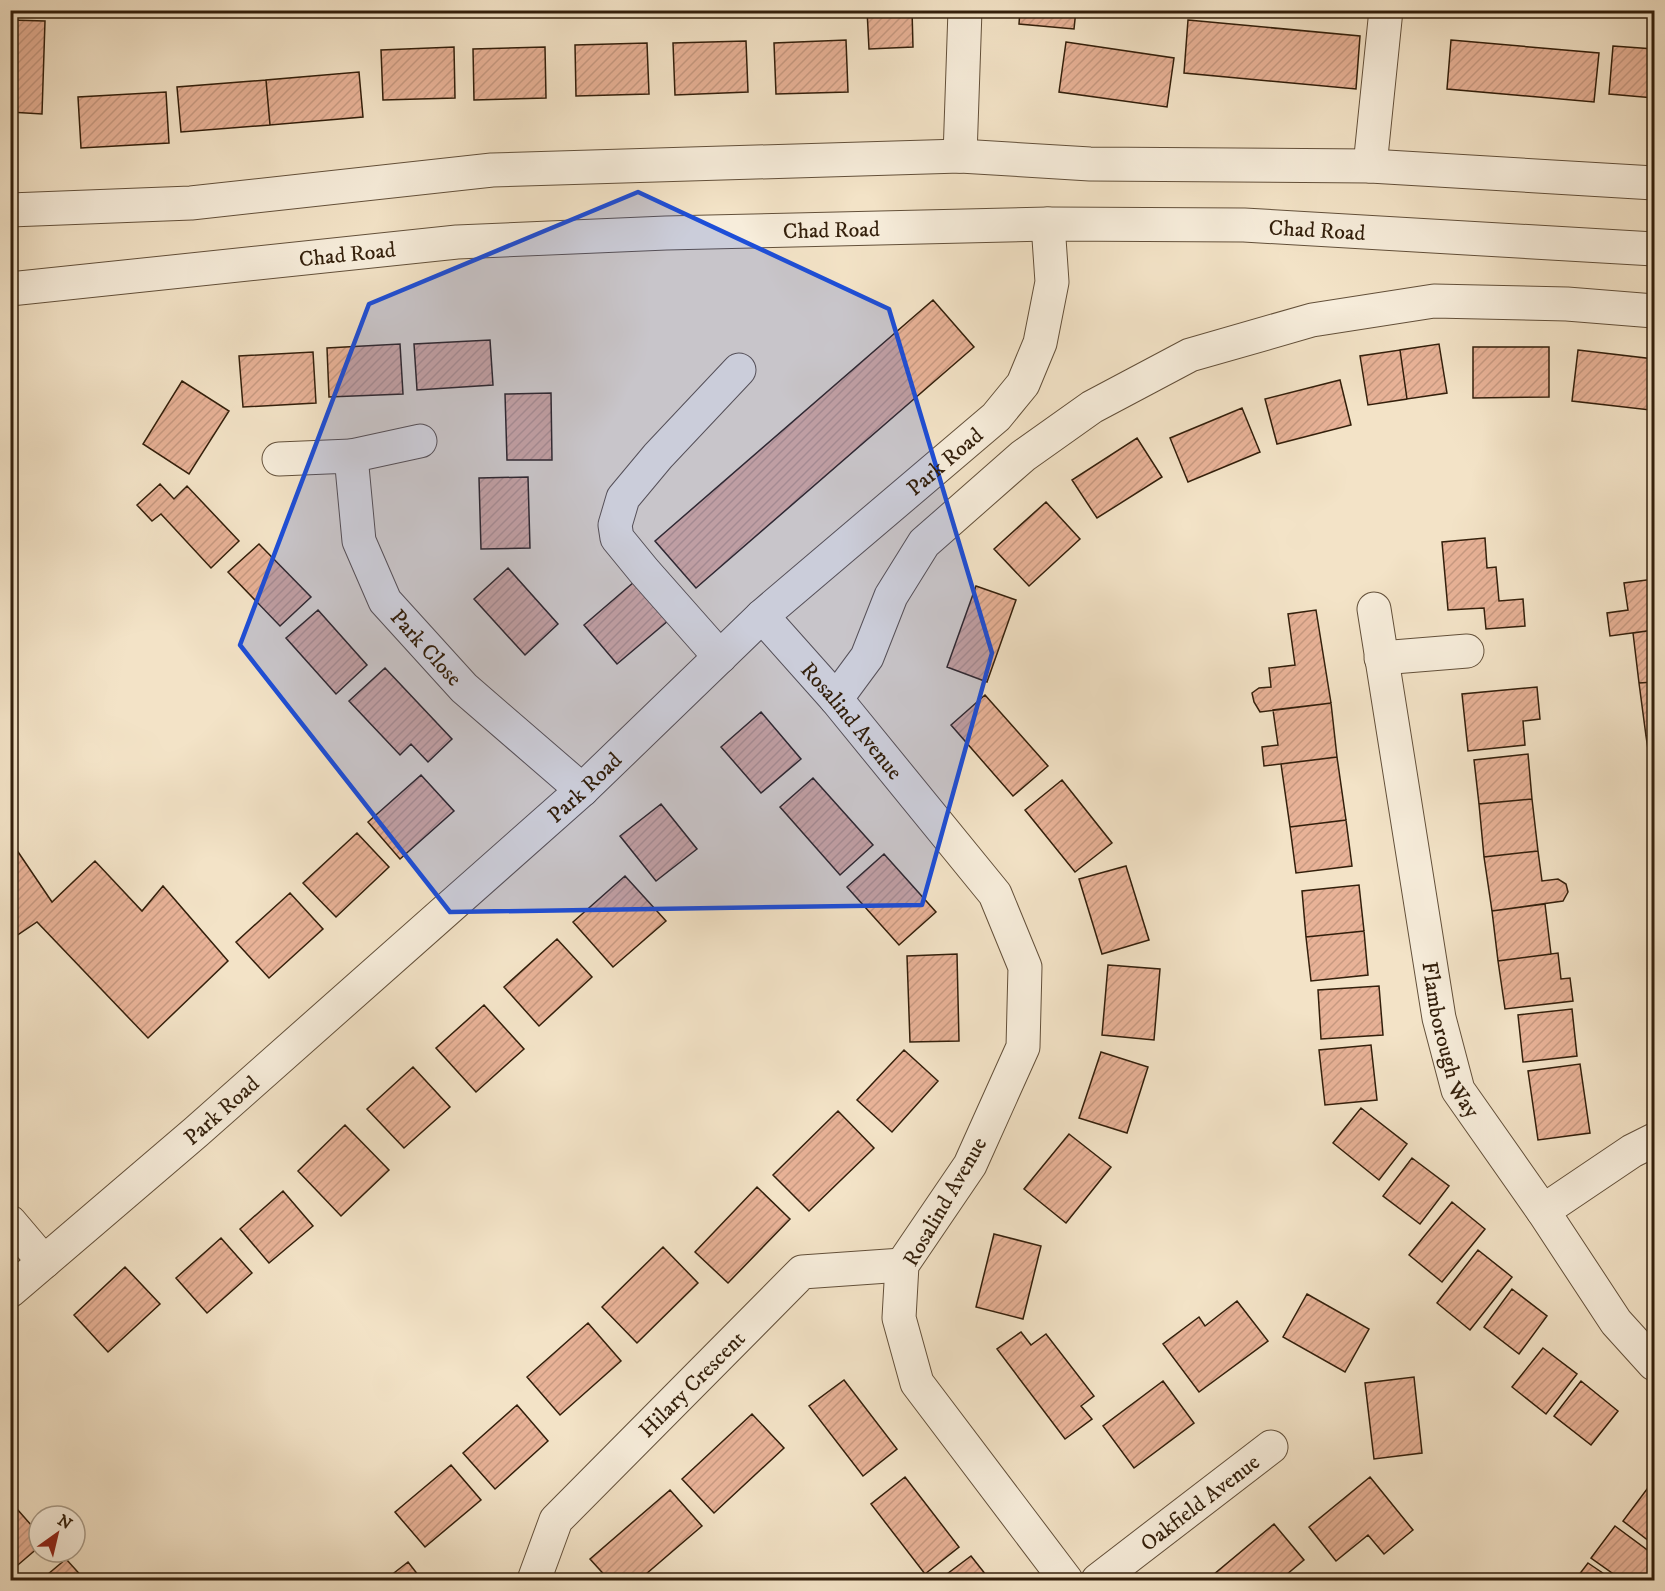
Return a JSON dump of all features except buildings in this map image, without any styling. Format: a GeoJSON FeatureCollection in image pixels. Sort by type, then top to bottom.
{"type":"FeatureCollection","features":[{"type":"Feature","properties":{"kind":"street"},"geometry":{"type":"LineString","coordinates":[[960,156],[965,10]]}},
{"type":"Feature","properties":{"kind":"street"},"geometry":{"type":"LineString","coordinates":[[1370,166],[1386,10]]}},
{"type":"Feature","properties":{"kind":"street"},"geometry":{"type":"LineString","coordinates":[[10,210],[191,203],[492,171],[960,156],[1090,164],[1370,166],[1654,183]]}},
{"type":"Feature","properties":{"kind":"street","name":"Chad Road"},"geometry":{"type":"LineString","coordinates":[[10,289],[458,242],[666,233],[1048,224],[1255,225],[1654,249]]}},
{"type":"Feature","properties":{"kind":"street","name":"Park Road"},"geometry":{"type":"LineString","coordinates":[[10,1291],[196,1132],[582,790],[762,616],[996,417],[1023,384],[1040,343],[1052,282],[1048,224]]}},
{"type":"Feature","properties":{"kind":"street"},"geometry":{"type":"LineString","coordinates":[[836,699],[867,657],[891,596],[924,543],[1023,456],[1092,407],[1190,355],[1312,320],[1434,301],[1568,304],[1654,311]]}},
{"type":"Feature","properties":{"kind":"street"},"geometry":{"type":"LineString","coordinates":[[720,657],[617,538],[615,525],[623,498],[658,456],[739,370]]}},
{"type":"Feature","properties":{"kind":"street"},"geometry":{"type":"LineString","coordinates":[[279,459],[351,456],[420,441]]}},
{"type":"Feature","properties":{"kind":"street","name":"Park Close"},"geometry":{"type":"LineString","coordinates":[[351,456],[359,541],[385,601],[464,688],[582,790]]}},
{"type":"Feature","properties":{"kind":"street","name":"Flamborough Way"},"geometry":{"type":"LineString","coordinates":[[1374,609],[1439,1018],[1458,1090],[1616,1322],[1654,1364]]}},
{"type":"Feature","properties":{"kind":"street","name":"Rosalind Avenue"},"geometry":{"type":"LineString","coordinates":[[762,616],[836,699],[995,894],[1025,967],[1023,1047],[970,1165],[902,1265],[899,1318],[917,1383],[1066,1581]]}},
{"type":"Feature","properties":{"kind":"street"},"geometry":{"type":"LineString","coordinates":[[1381,658],[1467,651]]}},
{"type":"Feature","properties":{"kind":"street"},"geometry":{"type":"LineString","coordinates":[[1543,1212],[1632,1151],[1654,1140]]}},
{"type":"Feature","properties":{"kind":"street"},"geometry":{"type":"LineString","coordinates":[[10,1222],[44,1262]]}},
{"type":"Feature","properties":{"kind":"street","name":"Hilary Crescent"},"geometry":{"type":"LineString","coordinates":[[534,1581],[556,1520],[802,1272],[902,1265]]}},
{"type":"Feature","properties":{"kind":"street","name":"Oakfield Avenue"},"geometry":{"type":"LineString","coordinates":[[1098,1581],[1271,1447]]}},
{"type":"Feature","properties":{"kind":"highlighted area"},"geometry":{"type":"Polygon","coordinates":[[[638,192],[889,309],[992,653],[922,905],[450,912],[240,645],[369,304],[638,192]]]}}]}
